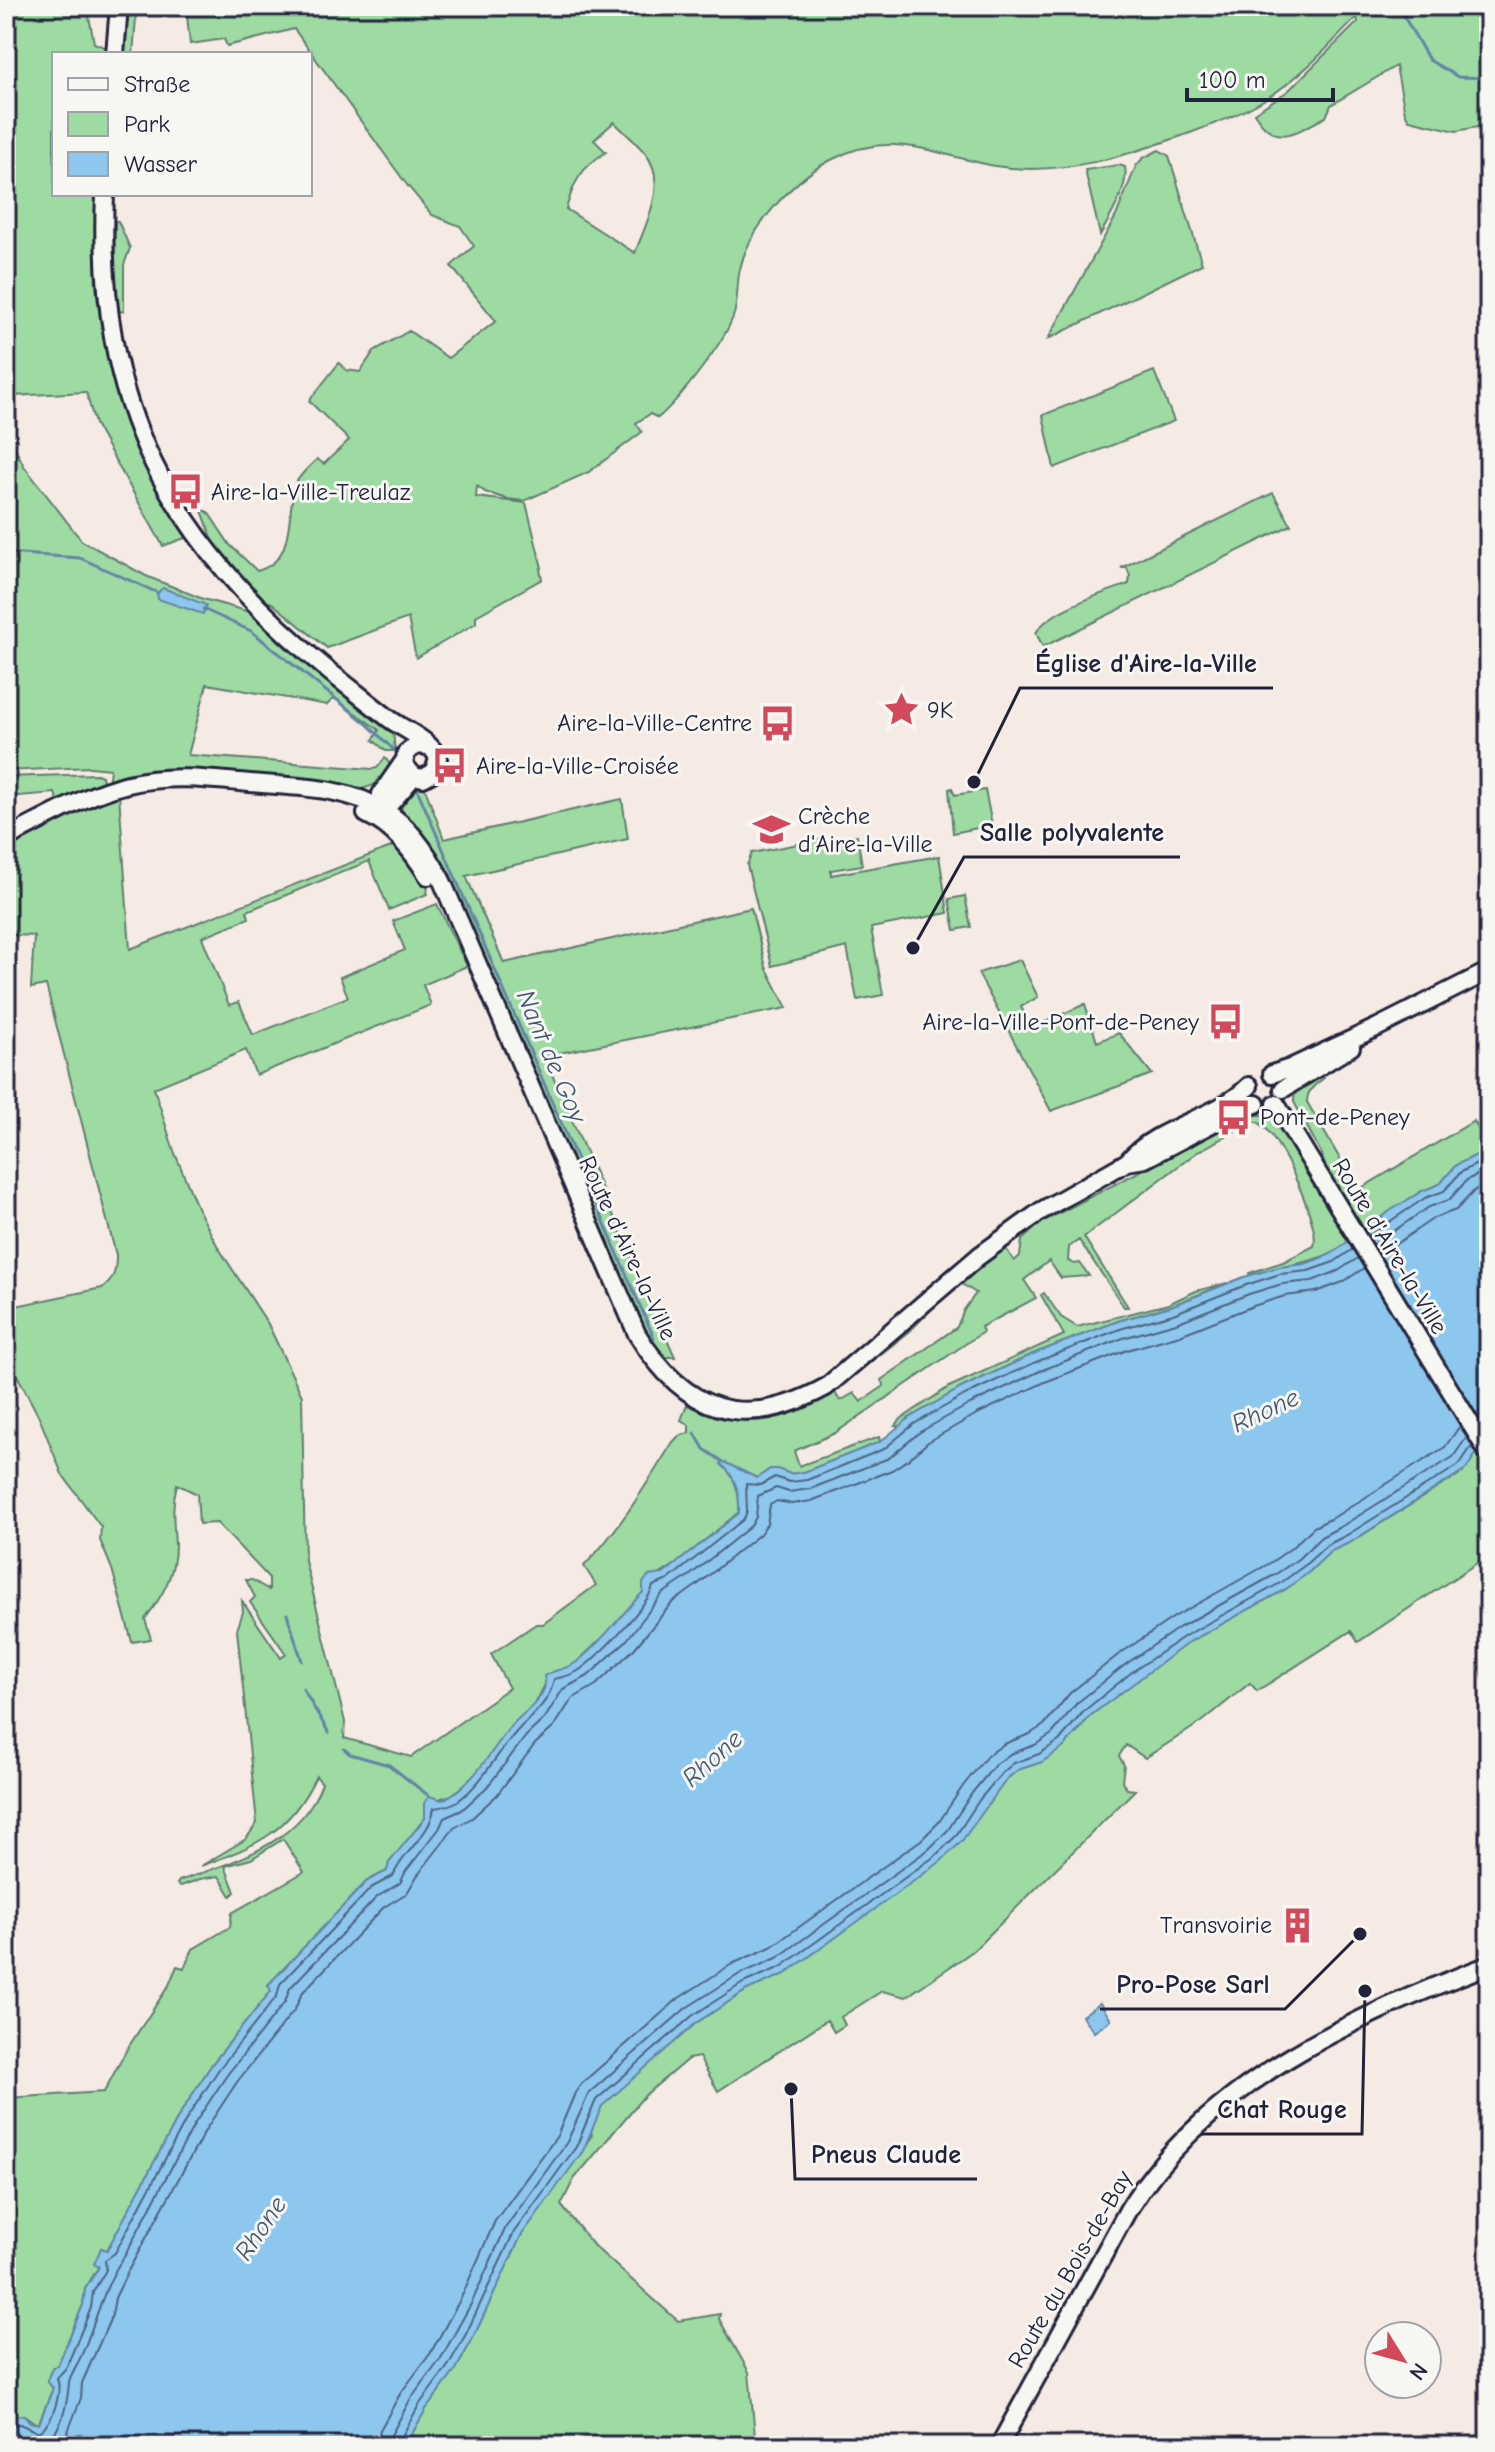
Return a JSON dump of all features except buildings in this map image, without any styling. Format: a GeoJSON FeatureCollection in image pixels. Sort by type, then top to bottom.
{"type":"FeatureCollection","features":[{"type":"Feature","properties":{"kind":"main road"},"geometry":{"type":"LineString","coordinates":[[115,52],[119,6]]}},
{"type":"Feature","properties":{"kind":"main road"},"geometry":{"type":"LineString","coordinates":[[105,196],[106,281],[117,360],[132,411],[174,503],[195,536],[235,583],[285,633],[436,754],[436,768],[427,777],[414,776],[406,768],[402,737],[391,721]]}},
{"type":"Feature","properties":{"kind":"main road"},"geometry":{"type":"LineString","coordinates":[[380,814],[381,794],[405,757],[416,745],[428,746]]}},
{"type":"Feature","properties":{"kind":"main road"},"geometry":{"type":"LineString","coordinates":[[380,814],[414,776]]}},
{"type":"Feature","properties":{"kind":"main road","name":"Route d'Aire-la-Ville"},"geometry":{"type":"LineString","coordinates":[[6,838],[94,796],[131,783],[178,778],[253,783],[380,814],[401,824],[422,847],[436,869],[637,1334],[660,1368],[685,1391],[706,1402],[730,1409],[758,1411],[786,1405],[826,1387],[1010,1232],[1052,1204],[1127,1162],[1145,1159],[1238,1110],[1256,1104]]}},
{"type":"Feature","properties":{"kind":"main road"},"geometry":{"type":"LineString","coordinates":[[1378,1027],[1268,1107],[1256,1104],[1250,1098],[1249,1086],[1257,1075],[1290,1068],[1489,971]]}},
{"type":"Feature","properties":{"kind":"main road"},"geometry":{"type":"LineString","coordinates":[[1272,1074],[1278,1078],[1280,1096]]}},
{"type":"Feature","properties":{"kind":"main road","name":"Route d'Aire-la-Ville"},"geometry":{"type":"LineString","coordinates":[[1127,1162],[1139,1148],[1232,1099],[1249,1086]]}},
{"type":"Feature","properties":{"kind":"main road","name":"Route d'Aire-la-Ville"},"geometry":{"type":"LineString","coordinates":[[1280,1096],[1348,1222],[1489,1454]]}},
{"type":"Feature","properties":{"kind":"main road","name":"Route du Bois-de-Bay"},"geometry":{"type":"LineString","coordinates":[[999,2446],[1131,2204],[1150,2176],[1190,2132],[1243,2088],[1324,2039],[1410,1997],[1489,1965]]}},
{"type":"Feature","properties":{"kind":"green space"},"geometry":{"type":"Polygon","coordinates":[[[6,6],[87,6],[94,43],[107,48],[107,52],[52,52],[52,196],[97,196],[96,282],[105,341],[123,406],[140,451],[188,537],[163,546],[95,424],[86,392],[12,396],[11,440],[24,466],[82,541],[146,576],[203,599],[250,612],[393,731],[395,751],[386,751],[373,740],[379,730],[334,698],[327,705],[207,684],[188,755],[372,769],[377,768],[385,758],[390,764],[386,775],[372,785],[355,790],[108,785],[110,769],[90,767],[6,771],[6,6]]]}},
{"type":"Feature","properties":{"kind":"green space"},"geometry":{"type":"Polygon","coordinates":[[[127,6],[137,6],[133,52],[123,52],[127,6]]]}},
{"type":"Feature","properties":{"kind":"green space"},"geometry":{"type":"Polygon","coordinates":[[[186,6],[984,6],[1011,14],[1039,6],[1489,6],[1489,125],[1456,131],[1409,120],[1396,66],[1331,105],[1326,117],[1296,132],[1279,134],[1262,124],[1254,113],[1288,91],[1358,22],[1357,17],[1303,71],[1258,103],[1200,129],[1119,156],[1070,166],[1020,169],[894,145],[853,151],[831,160],[802,179],[763,221],[745,253],[735,311],[728,328],[700,370],[658,418],[650,414],[636,423],[642,432],[589,472],[524,501],[485,492],[477,486],[476,497],[526,503],[542,579],[476,616],[476,623],[416,658],[408,618],[327,648],[257,594],[239,576],[212,539],[201,509],[208,512],[230,545],[257,571],[270,565],[284,547],[296,483],[317,459],[324,464],[349,440],[309,401],[339,363],[346,370],[360,372],[374,351],[409,331],[448,358],[496,321],[451,266],[474,246],[460,226],[432,215],[407,185],[294,29],[227,46],[224,39],[190,44],[186,6]],[[614,122],[594,140],[606,152],[580,176],[566,209],[635,253],[655,189],[652,164],[614,122]]]}},
{"type":"Feature","properties":{"kind":"green space"},"geometry":{"type":"Polygon","coordinates":[[[1159,150],[1169,156],[1202,264],[1048,339],[1116,216],[1136,166],[1143,158],[1159,150]]]}},
{"type":"Feature","properties":{"kind":"green space"},"geometry":{"type":"Polygon","coordinates":[[[1119,165],[1125,167],[1124,184],[1100,235],[1085,170],[1119,165]]]}},
{"type":"Feature","properties":{"kind":"green space"},"geometry":{"type":"Polygon","coordinates":[[[115,221],[118,221],[130,248],[124,265],[124,311],[117,312],[114,270],[115,221]]]}},
{"type":"Feature","properties":{"kind":"green space"},"geometry":{"type":"Polygon","coordinates":[[[1154,371],[1174,421],[1054,468],[1043,415],[1154,371]]]}},
{"type":"Feature","properties":{"kind":"green space"},"geometry":{"type":"Polygon","coordinates":[[[1273,493],[1291,525],[1043,647],[1036,633],[1052,617],[1078,603],[1129,584],[1127,568],[1121,568],[1273,493]]]}},
{"type":"Feature","properties":{"kind":"green space"},"geometry":{"type":"Polygon","coordinates":[[[102,776],[104,786],[59,805],[55,793],[6,797],[6,777],[102,776]]]}},
{"type":"Feature","properties":{"kind":"green space"},"geometry":{"type":"Polygon","coordinates":[[[424,786],[444,839],[622,799],[628,839],[466,876],[504,963],[751,908],[766,967],[787,1008],[544,1056],[675,1357],[660,1357],[643,1332],[402,811],[401,802],[412,788],[424,786]]]}},
{"type":"Feature","properties":{"kind":"green space"},"geometry":{"type":"Polygon","coordinates":[[[952,788],[955,795],[985,790],[992,825],[953,833],[949,789],[952,788]]]}},
{"type":"Feature","properties":{"kind":"green space"},"geometry":{"type":"Polygon","coordinates":[[[119,794],[130,949],[396,845],[428,886],[427,894],[389,910],[369,861],[247,911],[249,918],[202,937],[229,1005],[239,1002],[253,1035],[348,997],[340,977],[405,950],[393,921],[437,904],[467,966],[423,985],[431,1005],[256,1075],[246,1050],[154,1088],[174,1151],[197,1207],[218,1247],[268,1324],[302,1396],[305,1561],[345,1722],[344,1738],[411,1757],[509,1688],[491,1654],[536,1624],[543,1624],[596,1585],[584,1566],[621,1522],[673,1442],[689,1433],[689,1425],[681,1420],[687,1405],[736,1420],[778,1418],[802,1409],[848,1380],[834,1391],[840,1401],[854,1393],[861,1402],[884,1386],[881,1380],[957,1327],[976,1293],[960,1283],[1005,1247],[1014,1261],[1020,1256],[1022,1240],[1042,1222],[1248,1115],[1267,1115],[1279,1125],[1350,1242],[1313,1260],[1250,1275],[1314,1246],[1315,1236],[1298,1183],[1279,1147],[1263,1126],[1251,1122],[1196,1153],[1084,1237],[1128,1307],[1124,1307],[1079,1240],[1069,1247],[1068,1261],[1080,1263],[1089,1276],[1061,1278],[1049,1261],[1024,1280],[1036,1298],[981,1327],[983,1332],[835,1433],[794,1451],[799,1466],[879,1437],[880,1442],[804,1472],[790,1474],[770,1469],[757,1478],[721,1464],[736,1485],[739,1512],[656,1577],[614,1627],[577,1662],[545,1685],[531,1708],[513,1724],[476,1774],[452,1795],[425,1803],[425,1818],[389,1863],[387,1871],[367,1881],[268,1985],[272,1990],[212,2064],[180,2114],[107,2251],[102,2248],[99,2266],[85,2289],[83,2305],[58,2365],[52,2368],[47,2381],[53,2388],[38,2425],[24,2415],[6,2417],[6,2098],[104,2092],[127,2049],[169,1985],[177,1966],[184,1968],[193,1949],[230,1927],[232,1913],[304,1872],[283,1839],[251,1859],[225,1866],[235,1892],[231,1896],[219,1876],[181,1886],[177,1884],[179,1881],[243,1857],[282,1836],[312,1804],[322,1783],[316,1776],[295,1811],[269,1834],[239,1851],[201,1866],[246,1839],[257,1823],[237,1630],[243,1612],[242,1601],[281,1658],[286,1654],[250,1602],[255,1597],[246,1580],[269,1590],[269,1578],[217,1523],[199,1524],[197,1494],[177,1484],[173,1508],[173,1567],[162,1594],[145,1619],[151,1639],[132,1642],[112,1569],[100,1540],[101,1527],[62,1474],[39,1417],[6,1354],[6,1308],[102,1288],[112,1278],[116,1255],[46,985],[31,988],[34,936],[13,935],[9,991],[6,992],[6,847],[92,803],[119,794]]]}},
{"type":"Feature","properties":{"kind":"green space"},"geometry":{"type":"Polygon","coordinates":[[[857,835],[862,865],[831,870],[831,875],[939,856],[948,913],[871,928],[883,995],[857,1000],[847,947],[772,966],[747,865],[752,853],[824,839],[825,843],[857,835]]]}},
{"type":"Feature","properties":{"kind":"green space"},"geometry":{"type":"Polygon","coordinates":[[[965,896],[971,927],[955,930],[949,899],[965,896]]]}},
{"type":"Feature","properties":{"kind":"green space"},"geometry":{"type":"Polygon","coordinates":[[[1020,960],[1038,997],[1021,1007],[1032,1028],[1085,1004],[1097,1042],[1119,1033],[1152,1074],[1051,1111],[978,973],[1020,960]]]}},
{"type":"Feature","properties":{"kind":"green space"},"geometry":{"type":"Polygon","coordinates":[[[1320,1073],[1324,1078],[1310,1091],[1307,1102],[1358,1190],[1474,1121],[1489,1149],[1456,1165],[1440,1184],[1422,1191],[1362,1231],[1327,1171],[1294,1102],[1299,1088],[1320,1073]]]}},
{"type":"Feature","properties":{"kind":"green space"},"geometry":{"type":"Polygon","coordinates":[[[1227,1283],[1033,1354],[961,1388],[909,1418],[901,1426],[895,1426],[949,1387],[1064,1335],[1041,1295],[1044,1293],[1061,1317],[1077,1327],[1168,1304],[1196,1291],[1227,1283]]]}},
{"type":"Feature","properties":{"kind":"green space"},"geometry":{"type":"Polygon","coordinates":[[[928,1309],[930,1311],[909,1332],[848,1380],[928,1309]]]}},
{"type":"Feature","properties":{"kind":"green space"},"geometry":{"type":"Polygon","coordinates":[[[1478,1451],[1489,1468],[1489,1555],[1358,1642],[1351,1631],[1257,1691],[1250,1683],[1203,1721],[1145,1758],[1126,1745],[1119,1756],[1124,1765],[1122,1781],[1127,1789],[1135,1790],[973,1951],[906,1997],[882,1991],[841,2017],[845,2025],[834,2032],[827,2020],[718,2091],[699,2057],[688,2059],[644,2096],[574,2179],[561,2205],[594,2246],[678,2321],[720,2314],[719,2319],[749,2372],[756,2446],[405,2446],[426,2409],[455,2371],[521,2236],[592,2135],[587,2118],[696,2023],[747,1990],[785,1974],[948,1811],[1077,1733],[1090,1716],[1189,1642],[1286,1589],[1331,1551],[1351,1542],[1463,1472],[1478,1451]]]}},
{"type":"Feature","properties":{"kind":"water"},"geometry":{"type":"Polygon","coordinates":[[[163,588],[206,605],[203,614],[158,599],[157,593],[163,588]]]}},
{"type":"Feature","properties":{"kind":"water","name":"Rhone"},"geometry":{"type":"Polygon","coordinates":[[[1489,1149],[1489,1441],[1466,1469],[1351,1542],[1331,1551],[1286,1589],[1189,1642],[1090,1716],[1064,1747],[1042,1762],[1018,1770],[1007,1779],[961,1842],[940,1862],[785,1974],[747,1990],[696,2023],[602,2106],[583,2151],[521,2236],[455,2371],[426,2409],[405,2446],[6,2446],[6,2417],[24,2415],[30,2422],[39,2424],[53,2388],[47,2381],[52,2368],[58,2365],[83,2305],[85,2289],[99,2267],[94,2264],[101,2248],[107,2250],[180,2114],[212,2064],[271,1991],[268,1985],[367,1881],[387,1871],[389,1863],[425,1818],[425,1803],[429,1796],[442,1800],[453,1794],[481,1767],[511,1726],[538,1700],[545,1687],[544,1676],[578,1661],[643,1592],[643,1583],[648,1576],[663,1574],[739,1513],[736,1486],[722,1461],[757,1478],[770,1469],[790,1474],[804,1472],[880,1442],[909,1418],[961,1388],[1033,1354],[1244,1277],[1279,1267],[1305,1264],[1331,1254],[1388,1212],[1440,1184],[1456,1165],[1489,1149]]]}},
{"type":"Feature","properties":{"kind":"water"},"geometry":{"type":"Polygon","coordinates":[[[1100,2003],[1111,2020],[1094,2032],[1082,2016],[1100,2003]]]}},
{"type":"Feature","properties":{"kind":"waterway"},"geometry":{"type":"LineString","coordinates":[[1398,6],[1429,60],[1458,77],[1489,78]]}},
{"type":"Feature","properties":{"kind":"waterway","name":"Nant de Goy"},"geometry":{"type":"LineString","coordinates":[[6,553],[80,558],[158,593]]}},
{"type":"Feature","properties":{"kind":"waterway","name":"Nant de Goy"},"geometry":{"type":"LineString","coordinates":[[203,609],[251,631],[366,723],[395,751]]}},
{"type":"Feature","properties":{"kind":"waterway","name":"Nant de Goy"},"geometry":{"type":"LineString","coordinates":[[417,789],[654,1338]]}},
{"type":"Feature","properties":{"kind":"waterway"},"geometry":{"type":"LineString","coordinates":[[695,1433],[704,1449],[722,1461]]}},
{"type":"Feature","properties":{"kind":"waterway"},"geometry":{"type":"LineString","coordinates":[[287,1614],[302,1661]]}},
{"type":"Feature","properties":{"kind":"waterway"},"geometry":{"type":"LineString","coordinates":[[303,1689],[329,1733]]}},
{"type":"Feature","properties":{"kind":"waterway"},"geometry":{"type":"LineString","coordinates":[[344,1749],[350,1754],[389,1765],[429,1796]]}},
{"type":"Feature","properties":{"kind":"waterway"},"geometry":{"type":"LineString","coordinates":[[636,2446],[715,2435],[733,2446]]}},
{"type":"Feature","properties":{"kind":"place","name":"Aire-la-Ville-Treulaz"},"geometry":{"type":"Point","coordinates":[185,492]}},
{"type":"Feature","properties":{"kind":"place","name":"9K"},"geometry":{"type":"Point","coordinates":[901,710]}},
{"type":"Feature","properties":{"kind":"place","name":"Aire-la-Ville-Centre"},"geometry":{"type":"Point","coordinates":[778,723]}},
{"type":"Feature","properties":{"kind":"place","name":"Aire-la-Ville-Croisée"},"geometry":{"type":"Point","coordinates":[450,766]}},
{"type":"Feature","properties":{"kind":"place","name":"Église d'Aire-la-Ville"},"geometry":{"type":"Point","coordinates":[974,782]}},
{"type":"Feature","properties":{"kind":"place","name":"Crèche d'Aire-la-Ville"},"geometry":{"type":"Point","coordinates":[772,830]}},
{"type":"Feature","properties":{"kind":"place","name":"Salle polyvalente"},"geometry":{"type":"Point","coordinates":[913,948]}},
{"type":"Feature","properties":{"kind":"place","name":"Aire-la-Ville-Pont-de-Peney"},"geometry":{"type":"Point","coordinates":[1225,1022]}},
{"type":"Feature","properties":{"kind":"place","name":"Pont-de-Peney"},"geometry":{"type":"Point","coordinates":[1234,1117]}},
{"type":"Feature","properties":{"kind":"place","name":"Transvoirie"},"geometry":{"type":"Point","coordinates":[1298,1925]}},
{"type":"Feature","properties":{"kind":"place","name":"Pro-Pose Sarl"},"geometry":{"type":"Point","coordinates":[1360,1934]}},
{"type":"Feature","properties":{"kind":"place","name":"Chat Rouge"},"geometry":{"type":"Point","coordinates":[1365,1991]}},
{"type":"Feature","properties":{"kind":"place","name":"Pneus Claude"},"geometry":{"type":"Point","coordinates":[791,2089]}}]}
